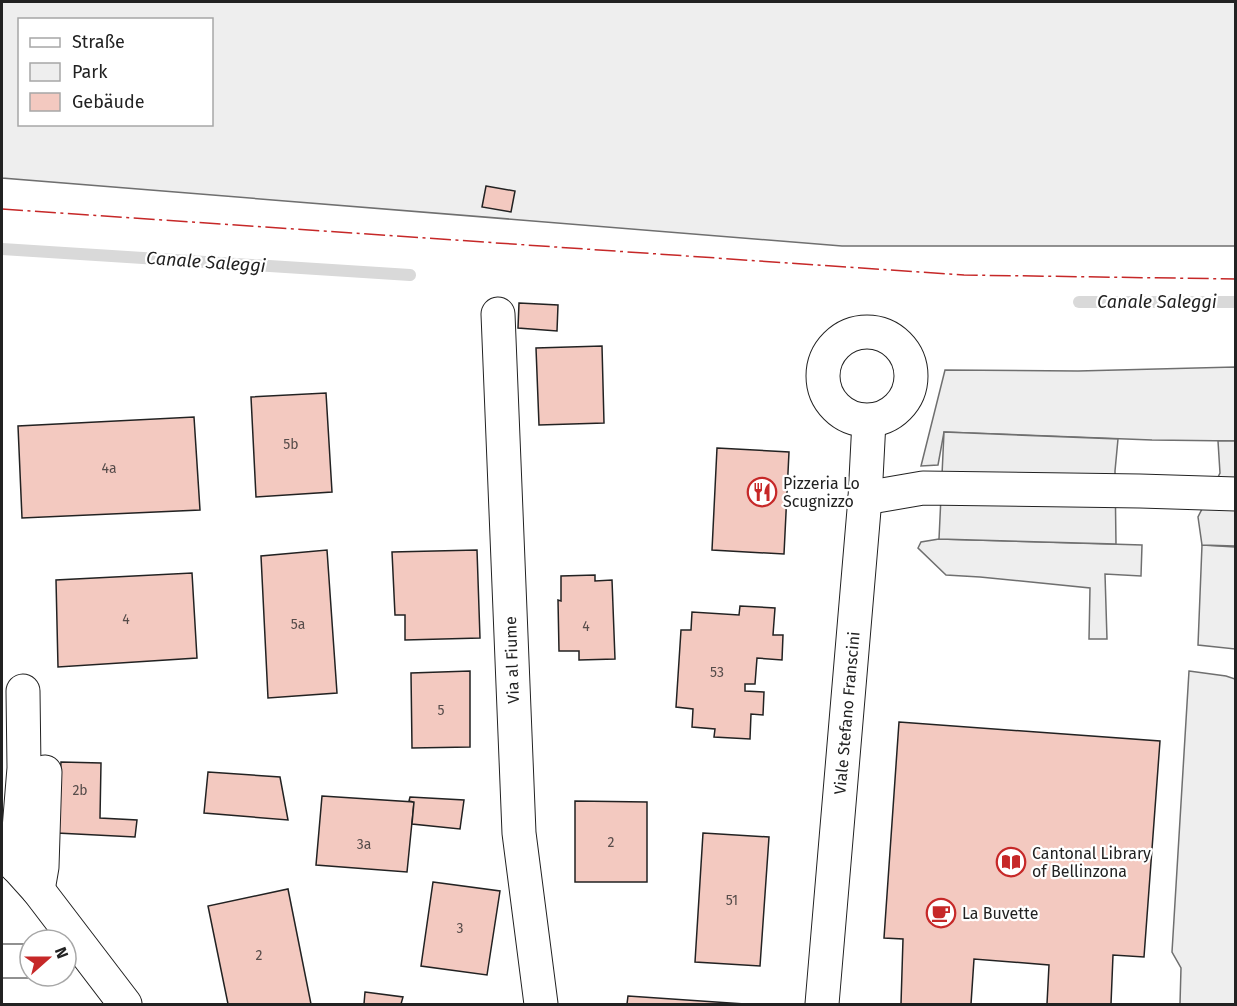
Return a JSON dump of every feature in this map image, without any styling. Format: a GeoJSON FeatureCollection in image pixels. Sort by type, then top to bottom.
{"type":"FeatureCollection","features":[{"type":"Feature","properties":{"kind":"street","name":"Via al Fiume"},"geometry":{"type":"LineString","coordinates":[[498,314],[519,833],[541,1005]]}},
{"type":"Feature","properties":{"kind":"street","name":"Viale Stefano Franscini"},"geometry":{"type":"LineString","coordinates":[[822,1005],[865,498],[869,421]]}},
{"type":"Feature","properties":{"kind":"street"},"geometry":{"type":"LineString","coordinates":[[865,498],[923,488],[1236,494]]}},
{"type":"Feature","properties":{"kind":"street"},"geometry":{"type":"LineString","coordinates":[[23,691],[24,768],[9,858],[38,890],[60,928]]}},
{"type":"Feature","properties":{"kind":"street"},"geometry":{"type":"LineString","coordinates":[[38,890],[42,867],[45,761]]}},
{"type":"Feature","properties":{"kind":"street"},"geometry":{"type":"LineString","coordinates":[[78,958],[125,1005]]}},
{"type":"Feature","properties":{"kind":"street"},"geometry":{"type":"LineString","coordinates":[[2,961],[18,961]]}},
{"type":"Feature","properties":{"kind":"green space"},"geometry":{"type":"Polygon","coordinates":[[[2,2],[1235,2],[1235,246],[842,246],[2,178],[2,2]]]}},
{"type":"Feature","properties":{"kind":"green space"},"geometry":{"type":"Polygon","coordinates":[[[1235,367],[1235,441],[944,432],[938,465],[921,466],[945,370],[1078,371],[1235,367]]]}},
{"type":"Feature","properties":{"kind":"green space"},"geometry":{"type":"Polygon","coordinates":[[[939,539],[1142,545],[1141,576],[1105,574],[1107,639],[1089,639],[1090,588],[946,575],[918,548],[921,542],[939,539]]]}},
{"type":"Feature","properties":{"kind":"green space"},"geometry":{"type":"Polygon","coordinates":[[[1202,545],[1235,547],[1235,649],[1198,645],[1202,545]]]}},
{"type":"Feature","properties":{"kind":"green space"},"geometry":{"type":"Polygon","coordinates":[[[1189,671],[1235,679],[1235,1004],[1180,1004],[1181,968],[1172,952],[1189,671]]]}},
{"type":"Feature","properties":{"kind":"shaded area"},"geometry":{"type":"Polygon","coordinates":[[[944,432],[1118,439],[1115,471],[1116,544],[939,539],[944,432]]]}},
{"type":"Feature","properties":{"kind":"shaded area"},"geometry":{"type":"Polygon","coordinates":[[[1218,441],[1235,441],[1235,546],[1202,545],[1198,517],[1220,473],[1218,441]]]}},
{"type":"Feature","properties":{"kind":"building"},"geometry":{"type":"Polygon","coordinates":[[[486,186],[515,191],[511,212],[482,207],[486,186]]]}},
{"type":"Feature","properties":{"kind":"building"},"geometry":{"type":"Polygon","coordinates":[[[519,303],[558,305],[557,331],[518,328],[519,303]]]}},
{"type":"Feature","properties":{"kind":"building"},"geometry":{"type":"Polygon","coordinates":[[[602,346],[604,423],[539,425],[536,348],[602,346]]]}},
{"type":"Feature","properties":{"kind":"building"},"geometry":{"type":"Polygon","coordinates":[[[326,393],[332,492],[256,497],[251,397],[326,393]]]}},
{"type":"Feature","properties":{"kind":"building"},"geometry":{"type":"Polygon","coordinates":[[[194,417],[200,510],[22,518],[18,426],[194,417]]]}},
{"type":"Feature","properties":{"kind":"building"},"geometry":{"type":"Polygon","coordinates":[[[717,448],[789,452],[784,554],[712,550],[717,448]]]}},
{"type":"Feature","properties":{"kind":"building"},"geometry":{"type":"Polygon","coordinates":[[[327,550],[337,693],[268,698],[261,556],[327,550]]]}},
{"type":"Feature","properties":{"kind":"building"},"geometry":{"type":"Polygon","coordinates":[[[477,550],[480,638],[405,640],[405,615],[395,615],[392,552],[477,550]]]}},
{"type":"Feature","properties":{"kind":"building"},"geometry":{"type":"Polygon","coordinates":[[[192,573],[197,658],[58,667],[56,580],[192,573]]]}},
{"type":"Feature","properties":{"kind":"building"},"geometry":{"type":"Polygon","coordinates":[[[595,575],[595,581],[612,580],[615,659],[579,660],[579,651],[559,651],[558,600],[561,601],[561,576],[595,575]]]}},
{"type":"Feature","properties":{"kind":"building"},"geometry":{"type":"Polygon","coordinates":[[[740,606],[775,608],[773,635],[783,635],[782,660],[757,658],[755,684],[745,684],[745,691],[764,692],[763,715],[751,714],[750,739],[714,737],[715,729],[692,727],[693,709],[676,707],[681,630],[691,630],[692,612],[739,615],[740,606]]]}},
{"type":"Feature","properties":{"kind":"building"},"geometry":{"type":"Polygon","coordinates":[[[470,671],[470,747],[412,748],[411,673],[470,671]]]}},
{"type":"Feature","properties":{"kind":"building"},"geometry":{"type":"Polygon","coordinates":[[[899,722],[1160,741],[1144,957],[1113,955],[1111,1004],[1047,1004],[1049,965],[974,959],[971,1004],[901,1004],[903,939],[884,938],[899,722]]]}},
{"type":"Feature","properties":{"kind":"building"},"geometry":{"type":"Polygon","coordinates":[[[61,762],[101,763],[100,818],[137,820],[135,837],[57,833],[61,762]]]}},
{"type":"Feature","properties":{"kind":"building"},"geometry":{"type":"Polygon","coordinates":[[[208,772],[280,777],[288,820],[204,813],[208,772]]]}},
{"type":"Feature","properties":{"kind":"building"},"geometry":{"type":"Polygon","coordinates":[[[322,796],[414,802],[407,872],[316,865],[322,796]]]}},
{"type":"Feature","properties":{"kind":"building"},"geometry":{"type":"Polygon","coordinates":[[[410,797],[464,800],[460,829],[412,824],[414,802],[409,801],[410,797]]]}},
{"type":"Feature","properties":{"kind":"building"},"geometry":{"type":"Polygon","coordinates":[[[575,801],[647,802],[647,882],[575,882],[575,801]]]}},
{"type":"Feature","properties":{"kind":"building"},"geometry":{"type":"Polygon","coordinates":[[[703,833],[769,837],[760,966],[695,962],[703,833]]]}},
{"type":"Feature","properties":{"kind":"building"},"geometry":{"type":"Polygon","coordinates":[[[433,882],[500,891],[487,975],[421,966],[433,882]]]}},
{"type":"Feature","properties":{"kind":"building"},"geometry":{"type":"Polygon","coordinates":[[[288,889],[311,1004],[228,1004],[208,906],[288,889]]]}},
{"type":"Feature","properties":{"kind":"building"},"geometry":{"type":"Polygon","coordinates":[[[365,992],[403,997],[401,1004],[364,1004],[365,992]]]}},
{"type":"Feature","properties":{"kind":"building"},"geometry":{"type":"Polygon","coordinates":[[[628,996],[745,1004],[627,1004],[628,996]]]}},
{"type":"Feature","properties":{"kind":"waterway","name":"Canale Saleggi"},"geometry":{"type":"LineString","coordinates":[[2,249],[410,275]]}},
{"type":"Feature","properties":{"kind":"waterway","name":"Canale Saleggi"},"geometry":{"type":"LineString","coordinates":[[1079,302],[1236,302]]}},
{"type":"Feature","properties":{"kind":"power"},"geometry":{"type":"LineString","coordinates":[[2,209],[964,275],[1236,279]]}},
{"type":"Feature","properties":{"kind":"place","name":"Pizzeria Lo Scugnizzo"},"geometry":{"type":"Point","coordinates":[762,492]}},
{"type":"Feature","properties":{"kind":"place","name":"Cantonal Library of Bellinzona"},"geometry":{"type":"Point","coordinates":[1011,862]}},
{"type":"Feature","properties":{"kind":"place","name":"La Buvette"},"geometry":{"type":"Point","coordinates":[941,913]}}]}
